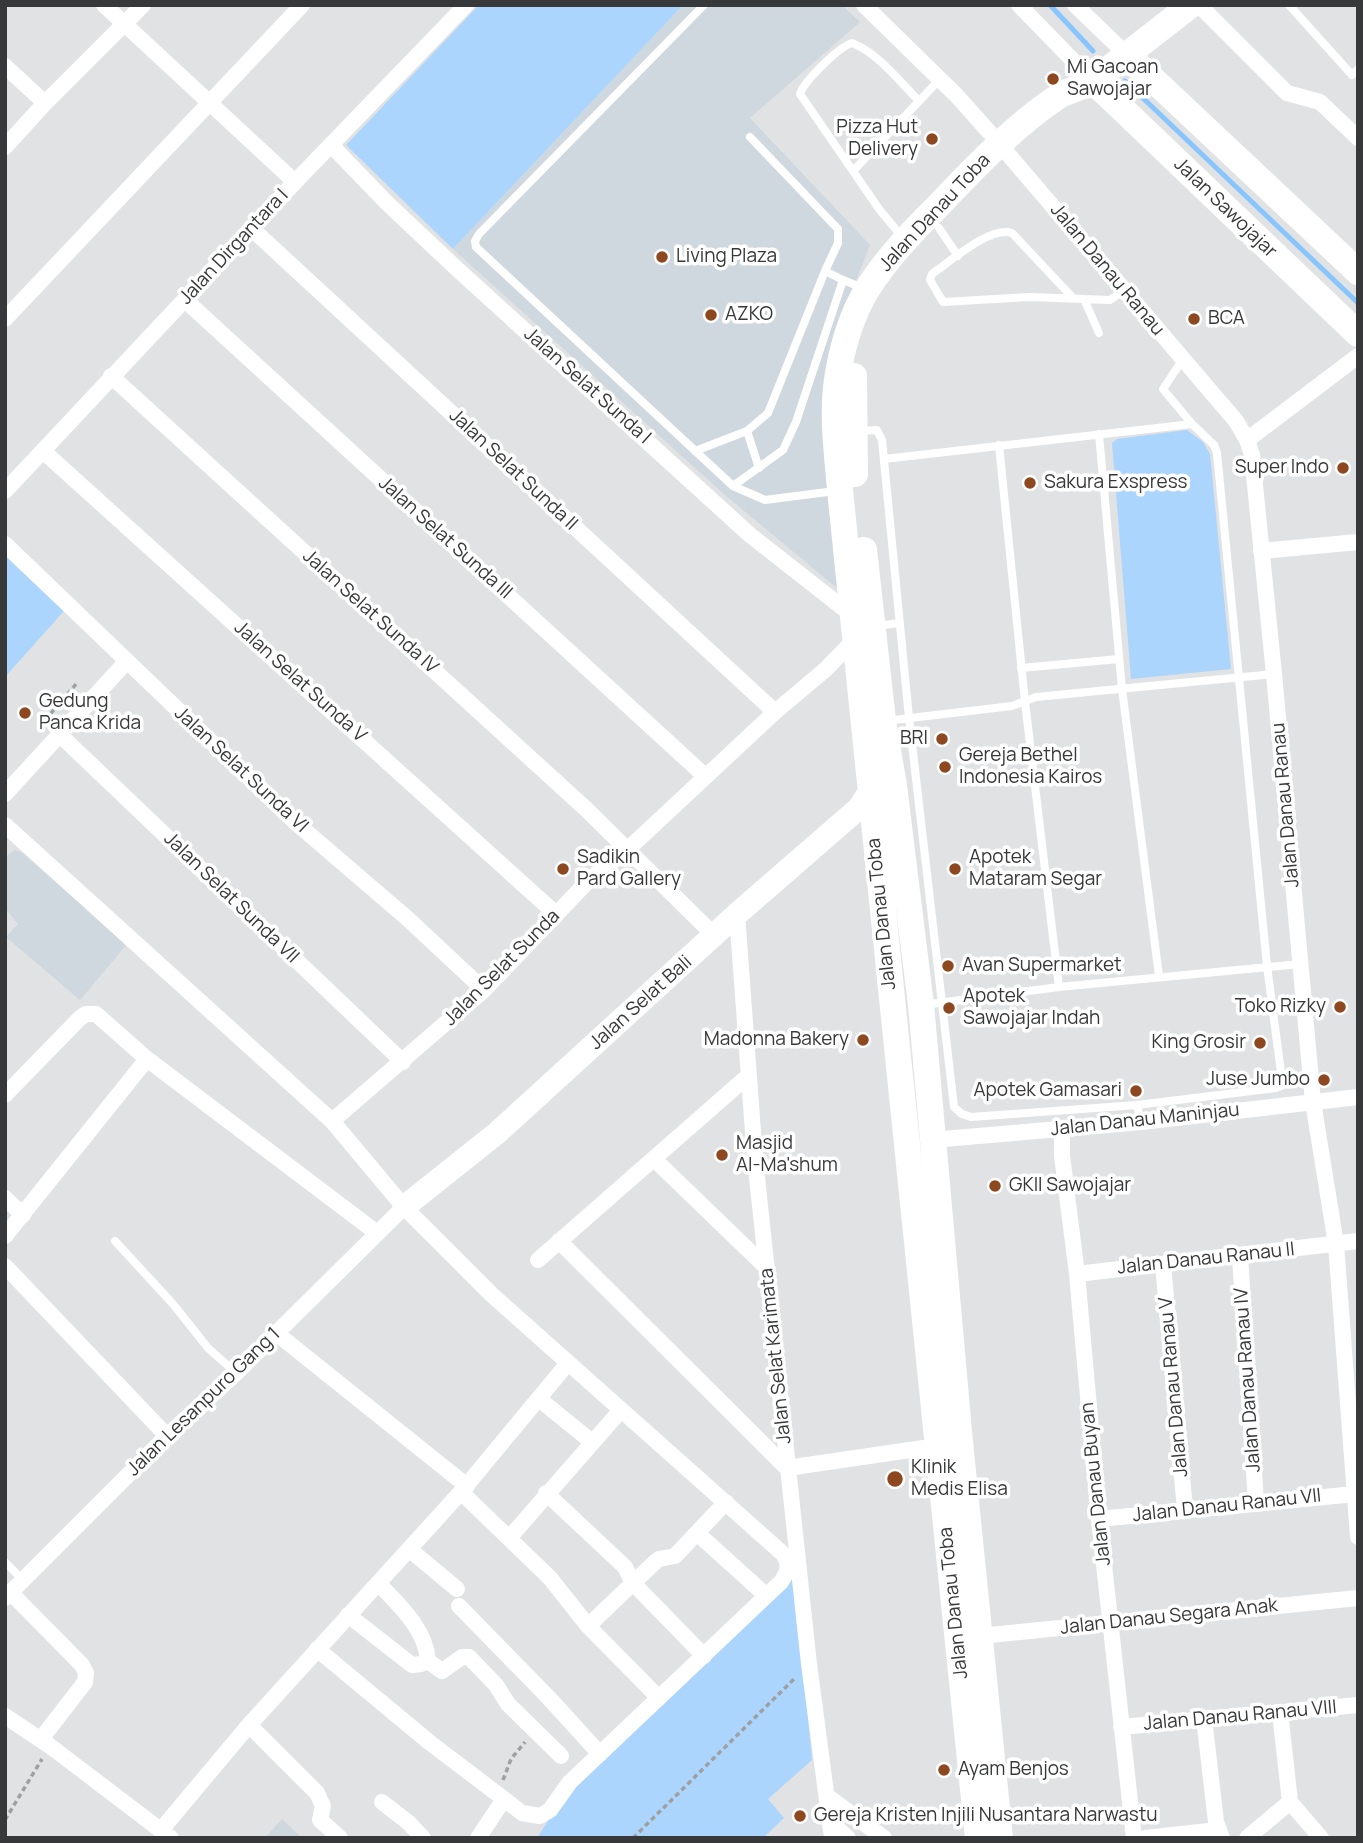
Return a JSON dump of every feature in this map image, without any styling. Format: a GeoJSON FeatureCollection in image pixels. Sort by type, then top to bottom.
{"type":"FeatureCollection","features":[{"type":"Feature","properties":{"kind":"main road","name":"Jalan Danau Toba"},"geometry":{"type":"LineString","coordinates":[[1000,1838],[980,1636],[949,1444],[882,789],[840,490],[835,423],[838,374],[850,330],[855,285],[1005,151],[1070,106],[1117,47],[1191,5]]}},
{"type":"Feature","properties":{"kind":"main road","name":"Jalan Sawojajar"},"geometry":{"type":"LineString","coordinates":[[1117,47],[1265,217],[1358,334]]}},
{"type":"Feature","properties":{"kind":"main road","name":"Jalan Sawojajar"},"geometry":{"type":"LineString","coordinates":[[1091,82],[1265,217],[1358,272]]}},
{"type":"Feature","properties":{"kind":"main road","name":"Jalan Danau Toba"},"geometry":{"type":"LineString","coordinates":[[978,1838],[949,1444],[932,1140],[931,1004],[882,789],[883,721],[859,627],[854,374],[870,317],[898,274],[1005,151]]}},
{"type":"Feature","properties":{"kind":"street"},"geometry":{"type":"LineString","coordinates":[[104,5],[295,182]]}},
{"type":"Feature","properties":{"kind":"street"},"geometry":{"type":"LineString","coordinates":[[5,147],[143,5]]}},
{"type":"Feature","properties":{"kind":"street"},"geometry":{"type":"LineString","coordinates":[[5,319],[302,5]]}},
{"type":"Feature","properties":{"kind":"street","name":"Jalan Dirgantara I"},"geometry":{"type":"LineString","coordinates":[[5,491],[251,228],[466,5]]}},
{"type":"Feature","properties":{"kind":"street","name":"Jalan Danau Ranau"},"geometry":{"type":"LineString","coordinates":[[864,5],[940,79],[1005,151],[1236,421],[1252,455],[1313,1102],[1336,1244],[1358,1537]]}},
{"type":"Feature","properties":{"kind":"street"},"geometry":{"type":"LineString","coordinates":[[1019,5],[1091,82]]}},
{"type":"Feature","properties":{"kind":"street"},"geometry":{"type":"LineString","coordinates":[[1075,5],[1117,47]]}},
{"type":"Feature","properties":{"kind":"street"},"geometry":{"type":"LineString","coordinates":[[1199,5],[1287,93],[1320,102],[1358,138]]}},
{"type":"Feature","properties":{"kind":"street"},"geometry":{"type":"LineString","coordinates":[[5,66],[45,103]]}},
{"type":"Feature","properties":{"kind":"street","name":"Jalan Selat Sunda I"},"geometry":{"type":"LineString","coordinates":[[331,145],[456,268],[750,535],[859,627]]}},
{"type":"Feature","properties":{"kind":"street","name":"Jalan Selat Sunda II"},"geometry":{"type":"LineString","coordinates":[[251,228],[775,712]]}},
{"type":"Feature","properties":{"kind":"street","name":"Jalan Selat Sunda III"},"geometry":{"type":"LineString","coordinates":[[185,300],[705,776]]}},
{"type":"Feature","properties":{"kind":"street"},"geometry":{"type":"LineString","coordinates":[[1247,440],[1358,356]]}},
{"type":"Feature","properties":{"kind":"street","name":"Jalan Selat Sunda IV"},"geometry":{"type":"LineString","coordinates":[[111,376],[586,808],[715,936]]}},
{"type":"Feature","properties":{"kind":"street","name":"Jalan Selat Sunda V"},"geometry":{"type":"LineString","coordinates":[[43,451],[556,915]]}},
{"type":"Feature","properties":{"kind":"street"},"geometry":{"type":"LineString","coordinates":[[1261,551],[1358,542]]}},
{"type":"Feature","properties":{"kind":"street","name":"Jalan Selat Sunda VI"},"geometry":{"type":"LineString","coordinates":[[5,544],[295,822],[408,919],[484,990]]}},
{"type":"Feature","properties":{"kind":"street","name":"Jalan Selat Sunda"},"geometry":{"type":"LineString","coordinates":[[331,1121],[484,990],[590,879],[626,850],[775,712],[826,669],[859,627]]}},
{"type":"Feature","properties":{"kind":"street"},"geometry":{"type":"LineString","coordinates":[[5,794],[127,661]]}},
{"type":"Feature","properties":{"kind":"street","name":"Jalan Selat Sunda VII"},"geometry":{"type":"LineString","coordinates":[[59,734],[403,1062]]}},
{"type":"Feature","properties":{"kind":"street","name":"Jalan Selat Bali"},"geometry":{"type":"LineString","coordinates":[[404,1207],[497,1133],[737,914],[882,789]]}},
{"type":"Feature","properties":{"kind":"street"},"geometry":{"type":"LineString","coordinates":[[9,834],[331,1121],[404,1207],[491,1294],[785,1556],[788,1568],[781,1581],[570,1782],[545,1814],[530,1816],[504,1799],[317,1649]]}},
{"type":"Feature","properties":{"kind":"street","name":"Jalan Selat Karimata"},"geometry":{"type":"LineString","coordinates":[[737,914],[748,1076],[809,1664],[831,1830],[848,1838]]}},
{"type":"Feature","properties":{"kind":"street"},"geometry":{"type":"LineString","coordinates":[[5,1095],[86,1014],[100,1017],[147,1059],[377,1233]]}},
{"type":"Feature","properties":{"kind":"street"},"geometry":{"type":"LineString","coordinates":[[5,1236],[147,1059]]}},
{"type":"Feature","properties":{"kind":"street"},"geometry":{"type":"LineString","coordinates":[[538,1260],[748,1076]]}},
{"type":"Feature","properties":{"kind":"street","name":"Jalan Danau Maninjau"},"geometry":{"type":"LineString","coordinates":[[932,1140],[1062,1130],[1358,1097]]}},
{"type":"Feature","properties":{"kind":"street","name":"Jalan Danau Buyan"},"geometry":{"type":"LineString","coordinates":[[1062,1130],[1062,1156],[1077,1274],[1099,1519],[1133,1838]]}},
{"type":"Feature","properties":{"kind":"street"},"geometry":{"type":"LineString","coordinates":[[654,1159],[767,1268]]}},
{"type":"Feature","properties":{"kind":"street"},"geometry":{"type":"LineString","coordinates":[[5,1198],[23,1215]]}},
{"type":"Feature","properties":{"kind":"street","name":"Jalan Lesanpuro Gang 1"},"geometry":{"type":"LineString","coordinates":[[8,1595],[167,1436],[236,1373],[404,1207]]}},
{"type":"Feature","properties":{"kind":"street"},"geometry":{"type":"LineString","coordinates":[[559,1241],[787,1468],[949,1444]]}},
{"type":"Feature","properties":{"kind":"street","name":"Jalan Danau Ranau II"},"geometry":{"type":"LineString","coordinates":[[1077,1274],[1358,1241]]}},
{"type":"Feature","properties":{"kind":"street","name":"Jalan Danau Ranau IV"},"geometry":{"type":"LineString","coordinates":[[1240,1256],[1256,1503]]}},
{"type":"Feature","properties":{"kind":"street","name":"Jalan Danau Ranau V"},"geometry":{"type":"LineString","coordinates":[[1163,1264],[1185,1510]]}},
{"type":"Feature","properties":{"kind":"street"},"geometry":{"type":"LineString","coordinates":[[5,1266],[167,1436]]}},
{"type":"Feature","properties":{"kind":"street"},"geometry":{"type":"LineString","coordinates":[[276,1333],[464,1489],[550,1578],[588,1626],[659,1698]]}},
{"type":"Feature","properties":{"kind":"street"},"geometry":{"type":"LineString","coordinates":[[5,1716],[46,1743],[167,1835],[249,1725],[464,1489],[568,1363]]}},
{"type":"Feature","properties":{"kind":"street"},"geometry":{"type":"LineString","coordinates":[[539,1399],[592,1442]]}},
{"type":"Feature","properties":{"kind":"street"},"geometry":{"type":"LineString","coordinates":[[510,1537],[621,1410]]}},
{"type":"Feature","properties":{"kind":"street","name":"Jalan Danau Ranau VII"},"geometry":{"type":"LineString","coordinates":[[1099,1519],[1256,1503],[1355,1485]]}},
{"type":"Feature","properties":{"kind":"street"},"geometry":{"type":"LineString","coordinates":[[546,1493],[625,1567],[632,1583],[704,1656]]}},
{"type":"Feature","properties":{"kind":"street"},"geometry":{"type":"LineString","coordinates":[[588,1626],[659,1559],[675,1556],[726,1502]]}},
{"type":"Feature","properties":{"kind":"street"},"geometry":{"type":"LineString","coordinates":[[698,1534],[761,1590]]}},
{"type":"Feature","properties":{"kind":"street"},"geometry":{"type":"LineString","coordinates":[[409,1549],[457,1589]]}},
{"type":"Feature","properties":{"kind":"street"},"geometry":{"type":"LineString","coordinates":[[378,1583],[419,1630],[428,1648],[428,1661]]}},
{"type":"Feature","properties":{"kind":"street"},"geometry":{"type":"LineString","coordinates":[[8,1595],[82,1665],[86,1673],[85,1682],[46,1743]]}},
{"type":"Feature","properties":{"kind":"street","name":"Jalan Danau Segara Anak"},"geometry":{"type":"LineString","coordinates":[[980,1636],[1358,1598]]}},
{"type":"Feature","properties":{"kind":"street"},"geometry":{"type":"LineString","coordinates":[[459,1606],[600,1754]]}},
{"type":"Feature","properties":{"kind":"street"},"geometry":{"type":"LineString","coordinates":[[348,1615],[408,1663],[415,1665],[428,1661]]}},
{"type":"Feature","properties":{"kind":"street"},"geometry":{"type":"LineString","coordinates":[[428,1661],[442,1671],[457,1659],[469,1657],[496,1685],[508,1704],[561,1756]]}},
{"type":"Feature","properties":{"kind":"street","name":"Jalan Danau Ranau VIII"},"geometry":{"type":"LineString","coordinates":[[1121,1727],[1358,1705]]}},
{"type":"Feature","properties":{"kind":"street"},"geometry":{"type":"LineString","coordinates":[[1280,1712],[1290,1802],[1321,1838]]}},
{"type":"Feature","properties":{"kind":"street"},"geometry":{"type":"LineString","coordinates":[[1145,1838],[1220,1834],[1204,1718]]}},
{"type":"Feature","properties":{"kind":"street"},"geometry":{"type":"LineString","coordinates":[[249,1725],[317,1793],[323,1806],[320,1820],[341,1838]]}},
{"type":"Feature","properties":{"kind":"street"},"geometry":{"type":"LineString","coordinates":[[827,1796],[872,1835]]}},
{"type":"Feature","properties":{"kind":"street"},"geometry":{"type":"LineString","coordinates":[[478,1838],[504,1799]]}},
{"type":"Feature","properties":{"kind":"street"},"geometry":{"type":"LineString","coordinates":[[383,1802],[423,1838]]}},
{"type":"Feature","properties":{"kind":"street"},"geometry":{"type":"LineString","coordinates":[[1247,1838],[1290,1802]]}},
{"type":"Feature","properties":{"kind":"lane"},"geometry":{"type":"LineString","coordinates":[[704,5],[479,234],[475,241],[476,247],[733,486],[765,500],[840,490]]}},
{"type":"Feature","properties":{"kind":"lane"},"geometry":{"type":"LineString","coordinates":[[1289,5],[1352,75],[1358,69]]}},
{"type":"Feature","properties":{"kind":"lane"},"geometry":{"type":"LineString","coordinates":[[905,240],[884,217],[800,94],[806,84],[842,47],[852,43],[874,57],[919,101]]}},
{"type":"Feature","properties":{"kind":"lane"},"geometry":{"type":"LineString","coordinates":[[854,170],[940,79]]}},
{"type":"Feature","properties":{"kind":"lane"},"geometry":{"type":"LineString","coordinates":[[695,451],[747,431],[768,413],[838,243],[838,229],[750,136]]}},
{"type":"Feature","properties":{"kind":"lane"},"geometry":{"type":"LineString","coordinates":[[939,228],[958,256]]}},
{"type":"Feature","properties":{"kind":"lane"},"geometry":{"type":"LineString","coordinates":[[1073,298],[1012,233],[999,231],[958,256],[930,280],[943,302],[1030,297],[1110,300],[1123,291]]}},
{"type":"Feature","properties":{"kind":"lane"},"geometry":{"type":"LineString","coordinates":[[733,486],[783,450],[855,285],[825,271]]}},
{"type":"Feature","properties":{"kind":"lane"},"geometry":{"type":"LineString","coordinates":[[1084,299],[1099,333]]}},
{"type":"Feature","properties":{"kind":"lane"},"geometry":{"type":"LineString","coordinates":[[855,431],[877,430],[882,440],[909,718],[931,1004],[954,1107],[971,1117],[1137,1105],[1276,1088],[1281,1086],[1282,1080],[1267,967],[1217,453],[1214,445],[1163,392],[1163,386],[1183,359]]}},
{"type":"Feature","properties":{"kind":"lane"},"geometry":{"type":"LineString","coordinates":[[884,459],[1192,424]]}},
{"type":"Feature","properties":{"kind":"lane"},"geometry":{"type":"LineString","coordinates":[[747,431],[759,468]]}},
{"type":"Feature","properties":{"kind":"lane"},"geometry":{"type":"LineString","coordinates":[[1098,434],[1122,689],[1159,976]]}},
{"type":"Feature","properties":{"kind":"lane"},"geometry":{"type":"LineString","coordinates":[[999,446],[1021,668],[1059,987]]}},
{"type":"Feature","properties":{"kind":"lane"},"geometry":{"type":"LineString","coordinates":[[859,627],[900,623]]}},
{"type":"Feature","properties":{"kind":"lane"},"geometry":{"type":"LineString","coordinates":[[1021,668],[1119,659]]}},
{"type":"Feature","properties":{"kind":"lane"},"geometry":{"type":"LineString","coordinates":[[883,721],[1013,706],[1036,697],[1274,674]]}},
{"type":"Feature","properties":{"kind":"lane"},"geometry":{"type":"LineString","coordinates":[[931,1004],[1159,976],[1300,964]]}},
{"type":"Feature","properties":{"kind":"lane"},"geometry":{"type":"LineString","coordinates":[[1137,1105],[1141,1122]]}},
{"type":"Feature","properties":{"kind":"lane"},"geometry":{"type":"LineString","coordinates":[[1021,1112],[1022,1132]]}},
{"type":"Feature","properties":{"kind":"lane"},"geometry":{"type":"LineString","coordinates":[[115,1241],[173,1304],[208,1348],[236,1373]]}},
{"type":"Feature","properties":{"kind":"lane"},"geometry":{"type":"LineString","coordinates":[[5,1562],[23,1580]]}},
{"type":"Feature","properties":{"kind":"path"},"geometry":{"type":"LineString","coordinates":[[45,720],[78,683]]}},
{"type":"Feature","properties":{"kind":"path"},"geometry":{"type":"LineString","coordinates":[[633,1838],[809,1664]]}},
{"type":"Feature","properties":{"kind":"path"},"geometry":{"type":"LineString","coordinates":[[504,1799],[502,1783],[508,1765],[536,1730]]}},
{"type":"Feature","properties":{"kind":"path"},"geometry":{"type":"LineString","coordinates":[[5,1820],[46,1743]]}},
{"type":"Feature","properties":{"kind":"shaded area"},"geometry":{"type":"Polygon","coordinates":[[[479,5],[683,5],[453,249],[346,145],[479,5]]]}},
{"type":"Feature","properties":{"kind":"shaded area"},"geometry":{"type":"Polygon","coordinates":[[[683,5],[842,5],[860,22],[750,118],[870,245],[835,334],[837,588],[725,495],[453,249],[683,5]]]}},
{"type":"Feature","properties":{"kind":"shaded area"},"geometry":{"type":"Polygon","coordinates":[[[1187,430],[1203,442],[1210,454],[1231,669],[1131,679],[1112,443],[1117,439],[1187,430]]]}},
{"type":"Feature","properties":{"kind":"shaded area"},"geometry":{"type":"Polygon","coordinates":[[[5,556],[64,611],[5,677],[5,556]]]}},
{"type":"Feature","properties":{"kind":"shaded area"},"geometry":{"type":"Polygon","coordinates":[[[15,850],[21,852],[127,944],[80,1000],[6,937],[18,924],[5,908],[5,857],[15,850]]]}},
{"type":"Feature","properties":{"kind":"shaded area"},"geometry":{"type":"Polygon","coordinates":[[[794,1571],[812,1760],[768,1799],[784,1818],[763,1838],[537,1838],[567,1791],[794,1571]]]}},
{"type":"Feature","properties":{"kind":"shaded area"},"geometry":{"type":"Polygon","coordinates":[[[282,1819],[302,1838],[265,1838],[282,1819]]]}},
{"type":"Feature","properties":{"kind":"waterway"},"geometry":{"type":"LineString","coordinates":[[1050,5],[1093,51]]}},
{"type":"Feature","properties":{"kind":"waterway"},"geometry":{"type":"LineString","coordinates":[[1125,81],[1358,303]]}},
{"type":"Feature","properties":{"kind":"place","name":"Mi Gacoan Sawojajar"},"geometry":{"type":"Point","coordinates":[1053,79]}},
{"type":"Feature","properties":{"kind":"place","name":"Pizza Hut Delivery"},"geometry":{"type":"Point","coordinates":[932,139]}},
{"type":"Feature","properties":{"kind":"place","name":"Living Plaza"},"geometry":{"type":"Point","coordinates":[662,257]}},
{"type":"Feature","properties":{"kind":"place","name":"AZKO"},"geometry":{"type":"Point","coordinates":[711,315]}},
{"type":"Feature","properties":{"kind":"place","name":"BCA"},"geometry":{"type":"Point","coordinates":[1194,319]}},
{"type":"Feature","properties":{"kind":"place","name":"Super Indo"},"geometry":{"type":"Point","coordinates":[1343,468]}},
{"type":"Feature","properties":{"kind":"place","name":"Sakura Exspress"},"geometry":{"type":"Point","coordinates":[1030,483]}},
{"type":"Feature","properties":{"kind":"place","name":"Gedung Panca Krida"},"geometry":{"type":"Point","coordinates":[25,713]}},
{"type":"Feature","properties":{"kind":"place","name":"BRI"},"geometry":{"type":"Point","coordinates":[942,739]}},
{"type":"Feature","properties":{"kind":"place","name":"Gereja Bethel Indonesia Kairos"},"geometry":{"type":"Point","coordinates":[945,767]}},
{"type":"Feature","properties":{"kind":"place","name":"Sadikin Pard Gallery"},"geometry":{"type":"Point","coordinates":[563,869]}},
{"type":"Feature","properties":{"kind":"place","name":"Apotek Mataram Segar"},"geometry":{"type":"Point","coordinates":[955,869]}},
{"type":"Feature","properties":{"kind":"place","name":"Avan Supermarket"},"geometry":{"type":"Point","coordinates":[948,966]}},
{"type":"Feature","properties":{"kind":"place","name":"Toko Rizky"},"geometry":{"type":"Point","coordinates":[1340,1007]}},
{"type":"Feature","properties":{"kind":"place","name":"Apotek Sawojajar Indah"},"geometry":{"type":"Point","coordinates":[949,1008]}},
{"type":"Feature","properties":{"kind":"place","name":"Madonna Bakery"},"geometry":{"type":"Point","coordinates":[863,1040]}},
{"type":"Feature","properties":{"kind":"place","name":"King Grosir"},"geometry":{"type":"Point","coordinates":[1260,1043]}},
{"type":"Feature","properties":{"kind":"place","name":"Juse Jumbo"},"geometry":{"type":"Point","coordinates":[1324,1080]}},
{"type":"Feature","properties":{"kind":"place","name":"Apotek Gamasari"},"geometry":{"type":"Point","coordinates":[1136,1091]}},
{"type":"Feature","properties":{"kind":"place","name":"Masjid Al-Ma'shum"},"geometry":{"type":"Point","coordinates":[722,1155]}},
{"type":"Feature","properties":{"kind":"place","name":"GKII Sawojajar"},"geometry":{"type":"Point","coordinates":[995,1186]}},
{"type":"Feature","properties":{"kind":"place","name":"Klinik Medis Elisa"},"geometry":{"type":"Point","coordinates":[895,1479]}},
{"type":"Feature","properties":{"kind":"place","name":"Ayam Benjos"},"geometry":{"type":"Point","coordinates":[944,1770]}},
{"type":"Feature","properties":{"kind":"place","name":"Gereja Kristen Injili Nusantara Narwastu"},"geometry":{"type":"Point","coordinates":[800,1816]}}]}
